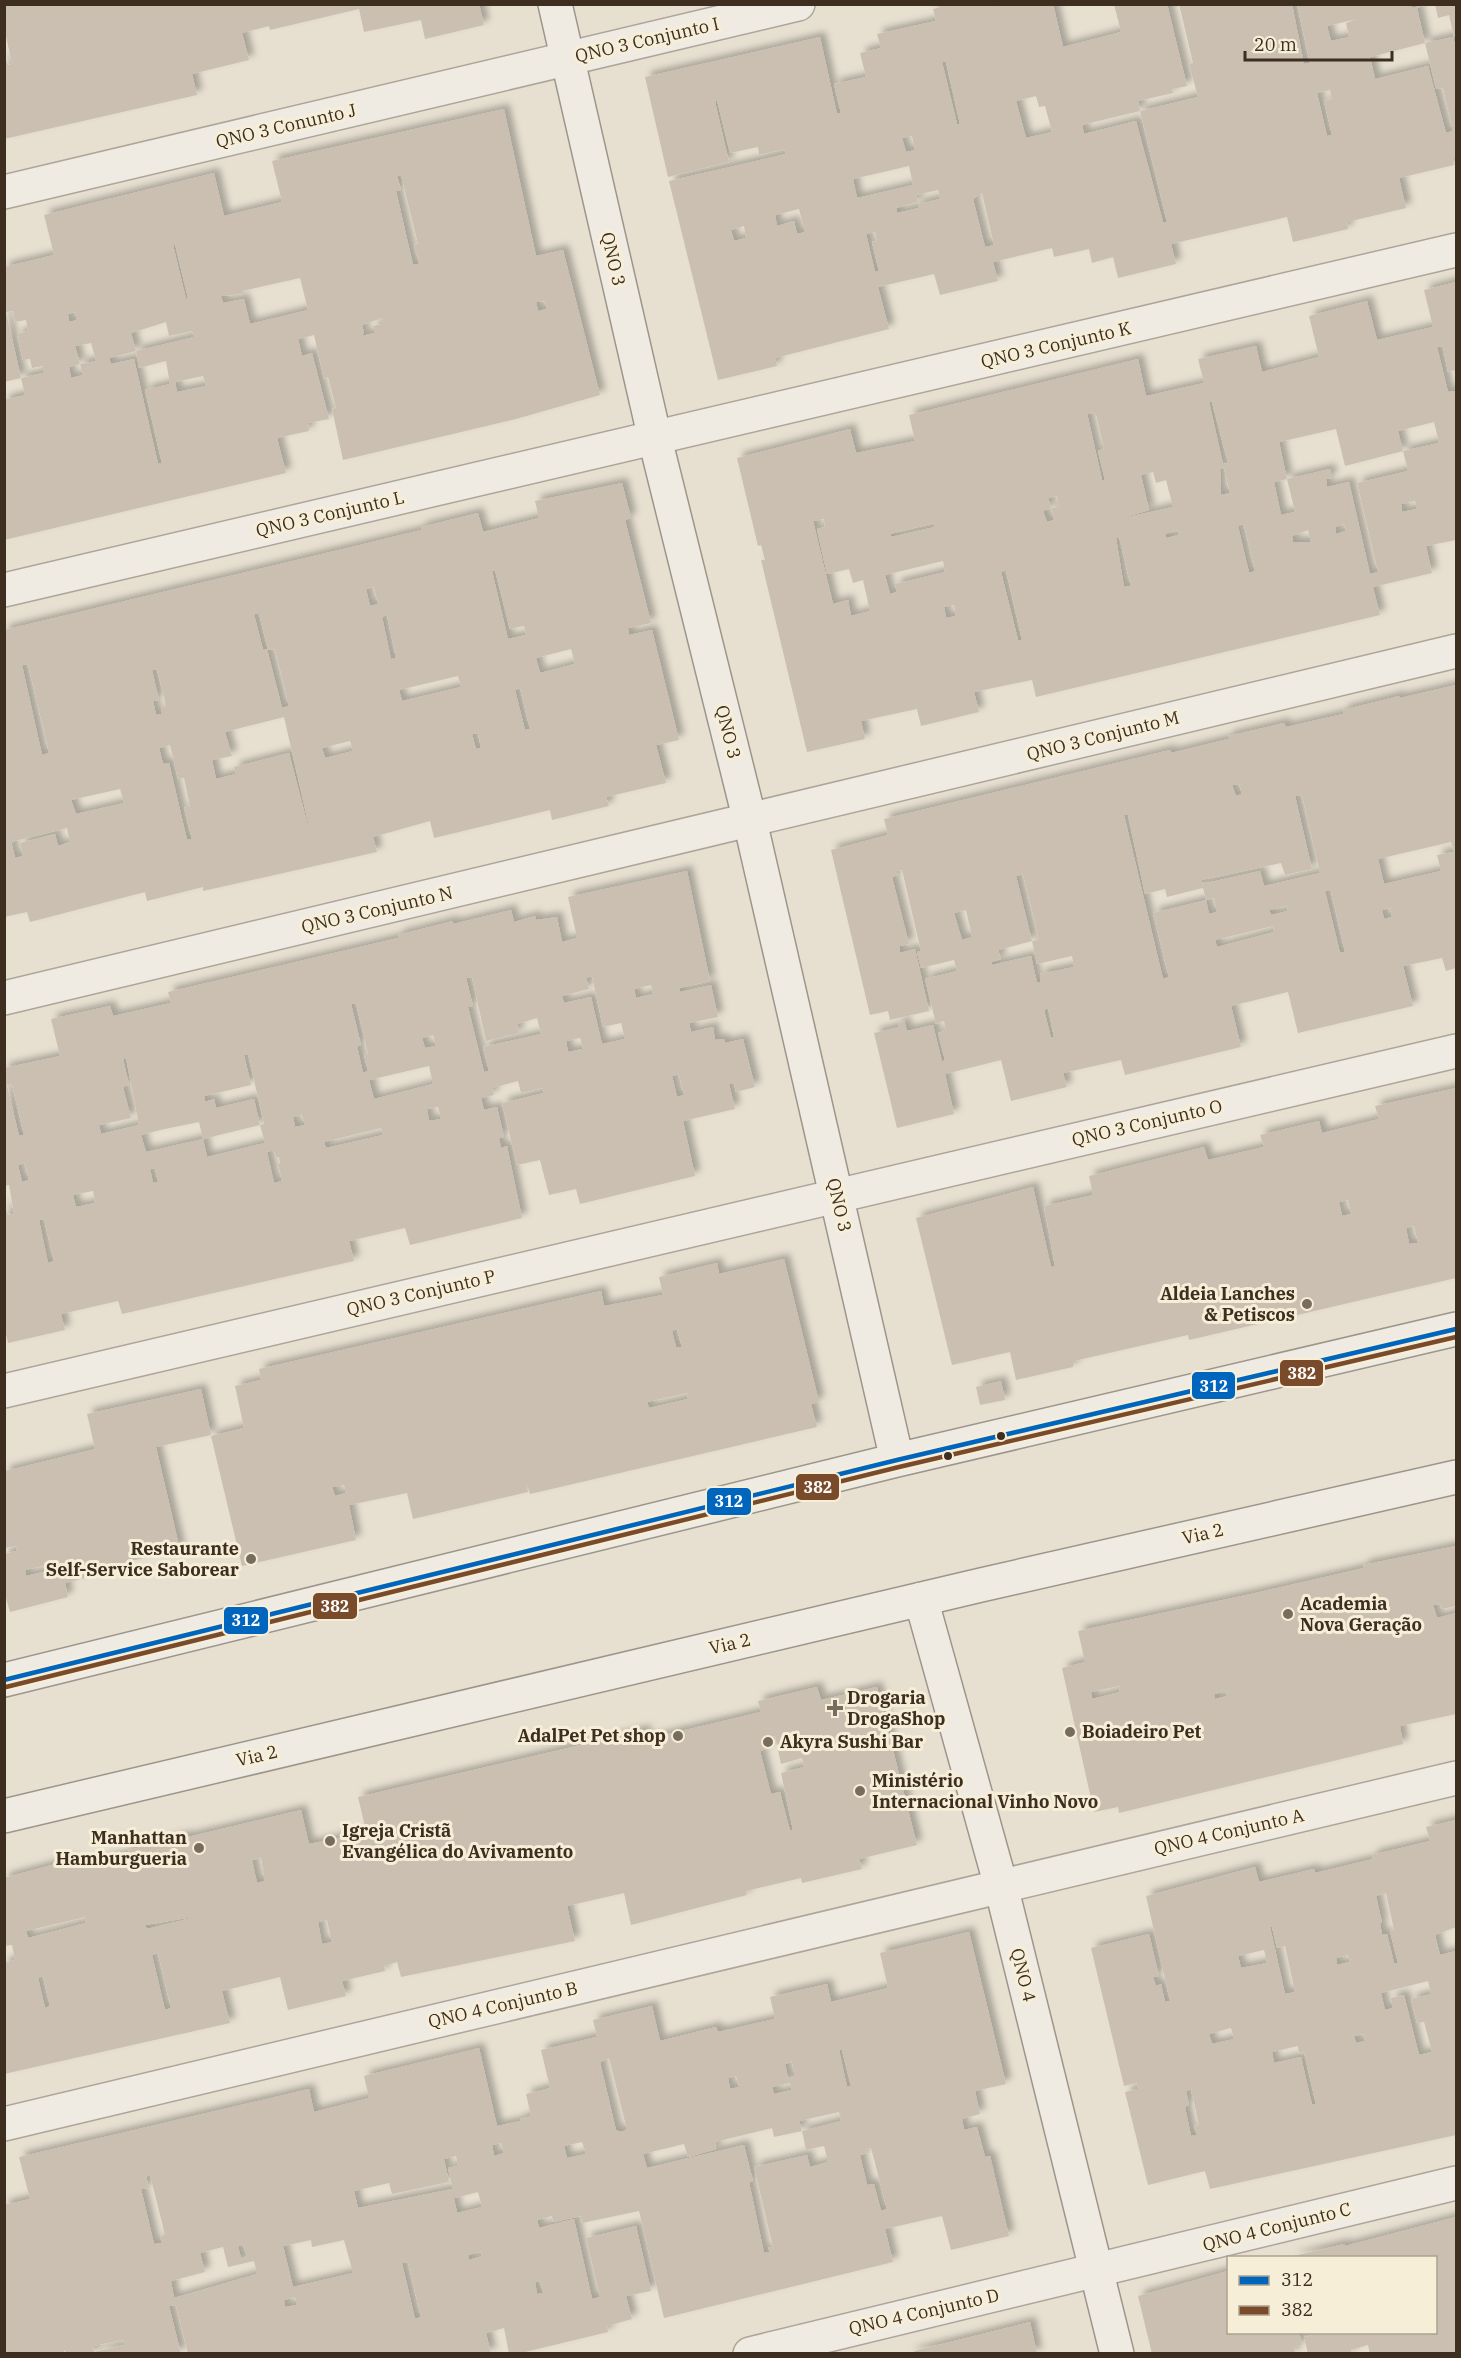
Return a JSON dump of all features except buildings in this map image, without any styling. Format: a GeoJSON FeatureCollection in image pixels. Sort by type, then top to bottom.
{"type":"FeatureCollection","features":[{"type":"Feature","properties":{"kind":"street","name":"QNO 3"},"geometry":{"type":"LineString","coordinates":[[555,4],[655,439],[750,821],[897,1460]]}},
{"type":"Feature","properties":{"kind":"street","name":"QNO 3 Conjunto I"},"geometry":{"type":"LineString","coordinates":[[567,60],[798,4]]}},
{"type":"Feature","properties":{"kind":"street","name":"QNO 3 Conunto J"},"geometry":{"type":"LineString","coordinates":[[4,192],[567,60]]}},
{"type":"Feature","properties":{"kind":"street","name":"QNO 3 Conjunto K"},"geometry":{"type":"LineString","coordinates":[[655,439],[1456,250]]}},
{"type":"Feature","properties":{"kind":"street","name":"QNO 3 Conjunto L"},"geometry":{"type":"LineString","coordinates":[[4,590],[655,439]]}},
{"type":"Feature","properties":{"kind":"street","name":"QNO 3 Conjunto M"},"geometry":{"type":"LineString","coordinates":[[750,821],[1456,651]]}},
{"type":"Feature","properties":{"kind":"street","name":"QNO 3 Conjunto N"},"geometry":{"type":"LineString","coordinates":[[4,998],[750,821]]}},
{"type":"Feature","properties":{"kind":"street","name":"QNO 3 Conjunto O"},"geometry":{"type":"LineString","coordinates":[[837,1196],[1456,1051]]}},
{"type":"Feature","properties":{"kind":"street","name":"QNO 3 Conjunto P"},"geometry":{"type":"LineString","coordinates":[[4,1391],[837,1196]]}},
{"type":"Feature","properties":{"kind":"street"},"geometry":{"type":"LineString","coordinates":[[4,1680],[897,1460],[1456,1329]]}},
{"type":"Feature","properties":{"kind":"street","name":"Via 2"},"geometry":{"type":"LineString","coordinates":[[4,1816],[921,1599],[1456,1477]]}},
{"type":"Feature","properties":{"kind":"street","name":"QNO 4"},"geometry":{"type":"LineString","coordinates":[[921,1599],[1001,1886],[1117,2354]]}},
{"type":"Feature","properties":{"kind":"street","name":"QNO 4 Conjunto A"},"geometry":{"type":"LineString","coordinates":[[1001,1886],[1456,1778]]}},
{"type":"Feature","properties":{"kind":"street","name":"QNO 4 Conjunto B"},"geometry":{"type":"LineString","coordinates":[[4,2124],[1001,1886]]}},
{"type":"Feature","properties":{"kind":"street","name":"QNO 4 Conjunto C"},"geometry":{"type":"LineString","coordinates":[[1098,2271],[1456,2183]]}},
{"type":"Feature","properties":{"kind":"street","name":"QNO 4 Conjunto D"},"geometry":{"type":"LineString","coordinates":[[750,2354],[1098,2271]]}},
{"type":"Feature","properties":{"kind":"transit line","name":"312"},"geometry":{"type":"LineString","coordinates":[[4,1680],[897,1460],[1456,1329]]}},
{"type":"Feature","properties":{"kind":"transit line","name":"382"},"geometry":{"type":"LineString","coordinates":[[6,1687],[899,1467],[1456,1337]]}},
{"type":"Feature","properties":{"kind":"place","name":"Aldeia Lanches & Petiscos"},"geometry":{"type":"Point","coordinates":[1307,1304]}},
{"type":"Feature","properties":{"kind":"place","name":"Restaurante Self-Service Saborear"},"geometry":{"type":"Point","coordinates":[251,1559]}},
{"type":"Feature","properties":{"kind":"place","name":"Academia Nova Geração"},"geometry":{"type":"Point","coordinates":[1288,1614]}},
{"type":"Feature","properties":{"kind":"place","name":"Drogaria DrogaShop"},"geometry":{"type":"Point","coordinates":[835,1708]}},
{"type":"Feature","properties":{"kind":"place","name":"Boiadeiro Pet"},"geometry":{"type":"Point","coordinates":[1070,1732]}},
{"type":"Feature","properties":{"kind":"place","name":"AdalPet Pet shop"},"geometry":{"type":"Point","coordinates":[678,1736]}},
{"type":"Feature","properties":{"kind":"place","name":"Akyra Sushi Bar"},"geometry":{"type":"Point","coordinates":[768,1742]}},
{"type":"Feature","properties":{"kind":"place","name":"Ministério Internacional Vinho Novo"},"geometry":{"type":"Point","coordinates":[860,1791]}},
{"type":"Feature","properties":{"kind":"place","name":"Igreja Cristã Evangélica do Avivamento"},"geometry":{"type":"Point","coordinates":[330,1841]}},
{"type":"Feature","properties":{"kind":"place","name":"Manhattan Hamburgueria"},"geometry":{"type":"Point","coordinates":[199,1848]}}]}
